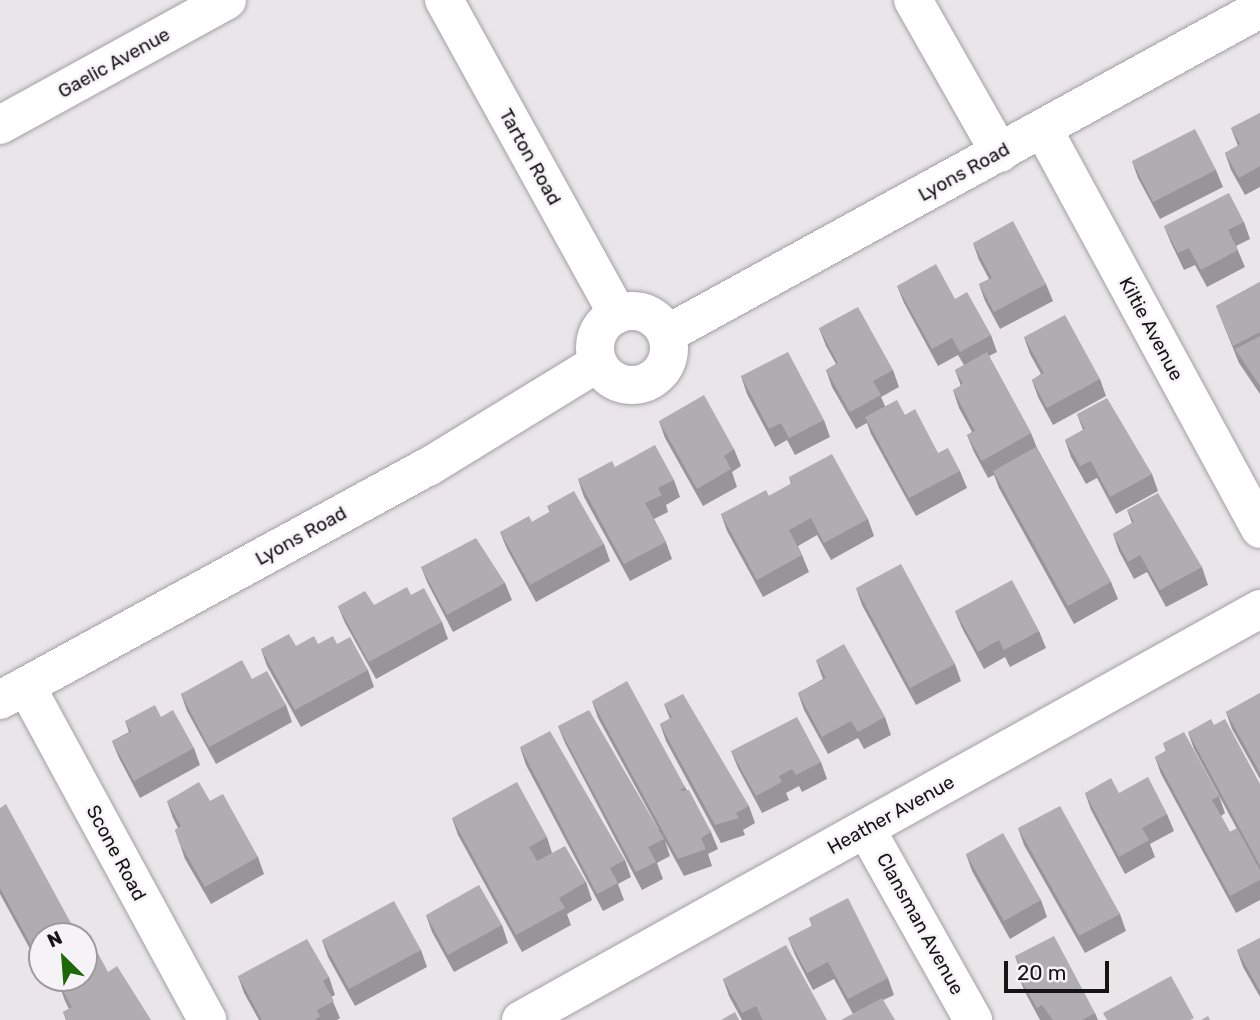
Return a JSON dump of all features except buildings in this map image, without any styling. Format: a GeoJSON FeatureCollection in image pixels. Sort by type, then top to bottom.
{"type":"FeatureCollection","features":[{"type":"Feature","properties":{"kind":"street","name":"Gaelic Avenue"},"geometry":{"type":"LineString","coordinates":[[0,125],[227,0]]}},
{"type":"Feature","properties":{"kind":"street","name":"Tarton Road"},"geometry":{"type":"LineString","coordinates":[[444,0],[617,314]]}},
{"type":"Feature","properties":{"kind":"street"},"geometry":{"type":"LineString","coordinates":[[913,0],[1000,153]]}},
{"type":"Feature","properties":{"kind":"street","name":"Lyons Road"},"geometry":{"type":"LineString","coordinates":[[667,334],[1260,9]]}},
{"type":"Feature","properties":{"kind":"street","name":"Kiltie Avenue"},"geometry":{"type":"LineString","coordinates":[[1043,129],[1260,529]]}},
{"type":"Feature","properties":{"kind":"street"},"geometry":{"type":"LineString","coordinates":[[639,311],[660,323],[667,334],[668,359],[662,371],[640,384],[615,382],[597,363],[594,351],[599,329],[617,314],[639,311]]}},
{"type":"Feature","properties":{"kind":"street","name":"Lyons Road"},"geometry":{"type":"LineString","coordinates":[[13,693],[428,467],[597,363]]}},
{"type":"Feature","properties":{"kind":"street","name":"Heather Avenue"},"geometry":{"type":"LineString","coordinates":[[521,1020],[1260,609]]}},
{"type":"Feature","properties":{"kind":"street","name":"Scone Road"},"geometry":{"type":"LineString","coordinates":[[13,693],[207,1020]]}},
{"type":"Feature","properties":{"kind":"street","name":"Clansman Avenue"},"geometry":{"type":"LineString","coordinates":[[866,829],[973,1020]]}}]}
